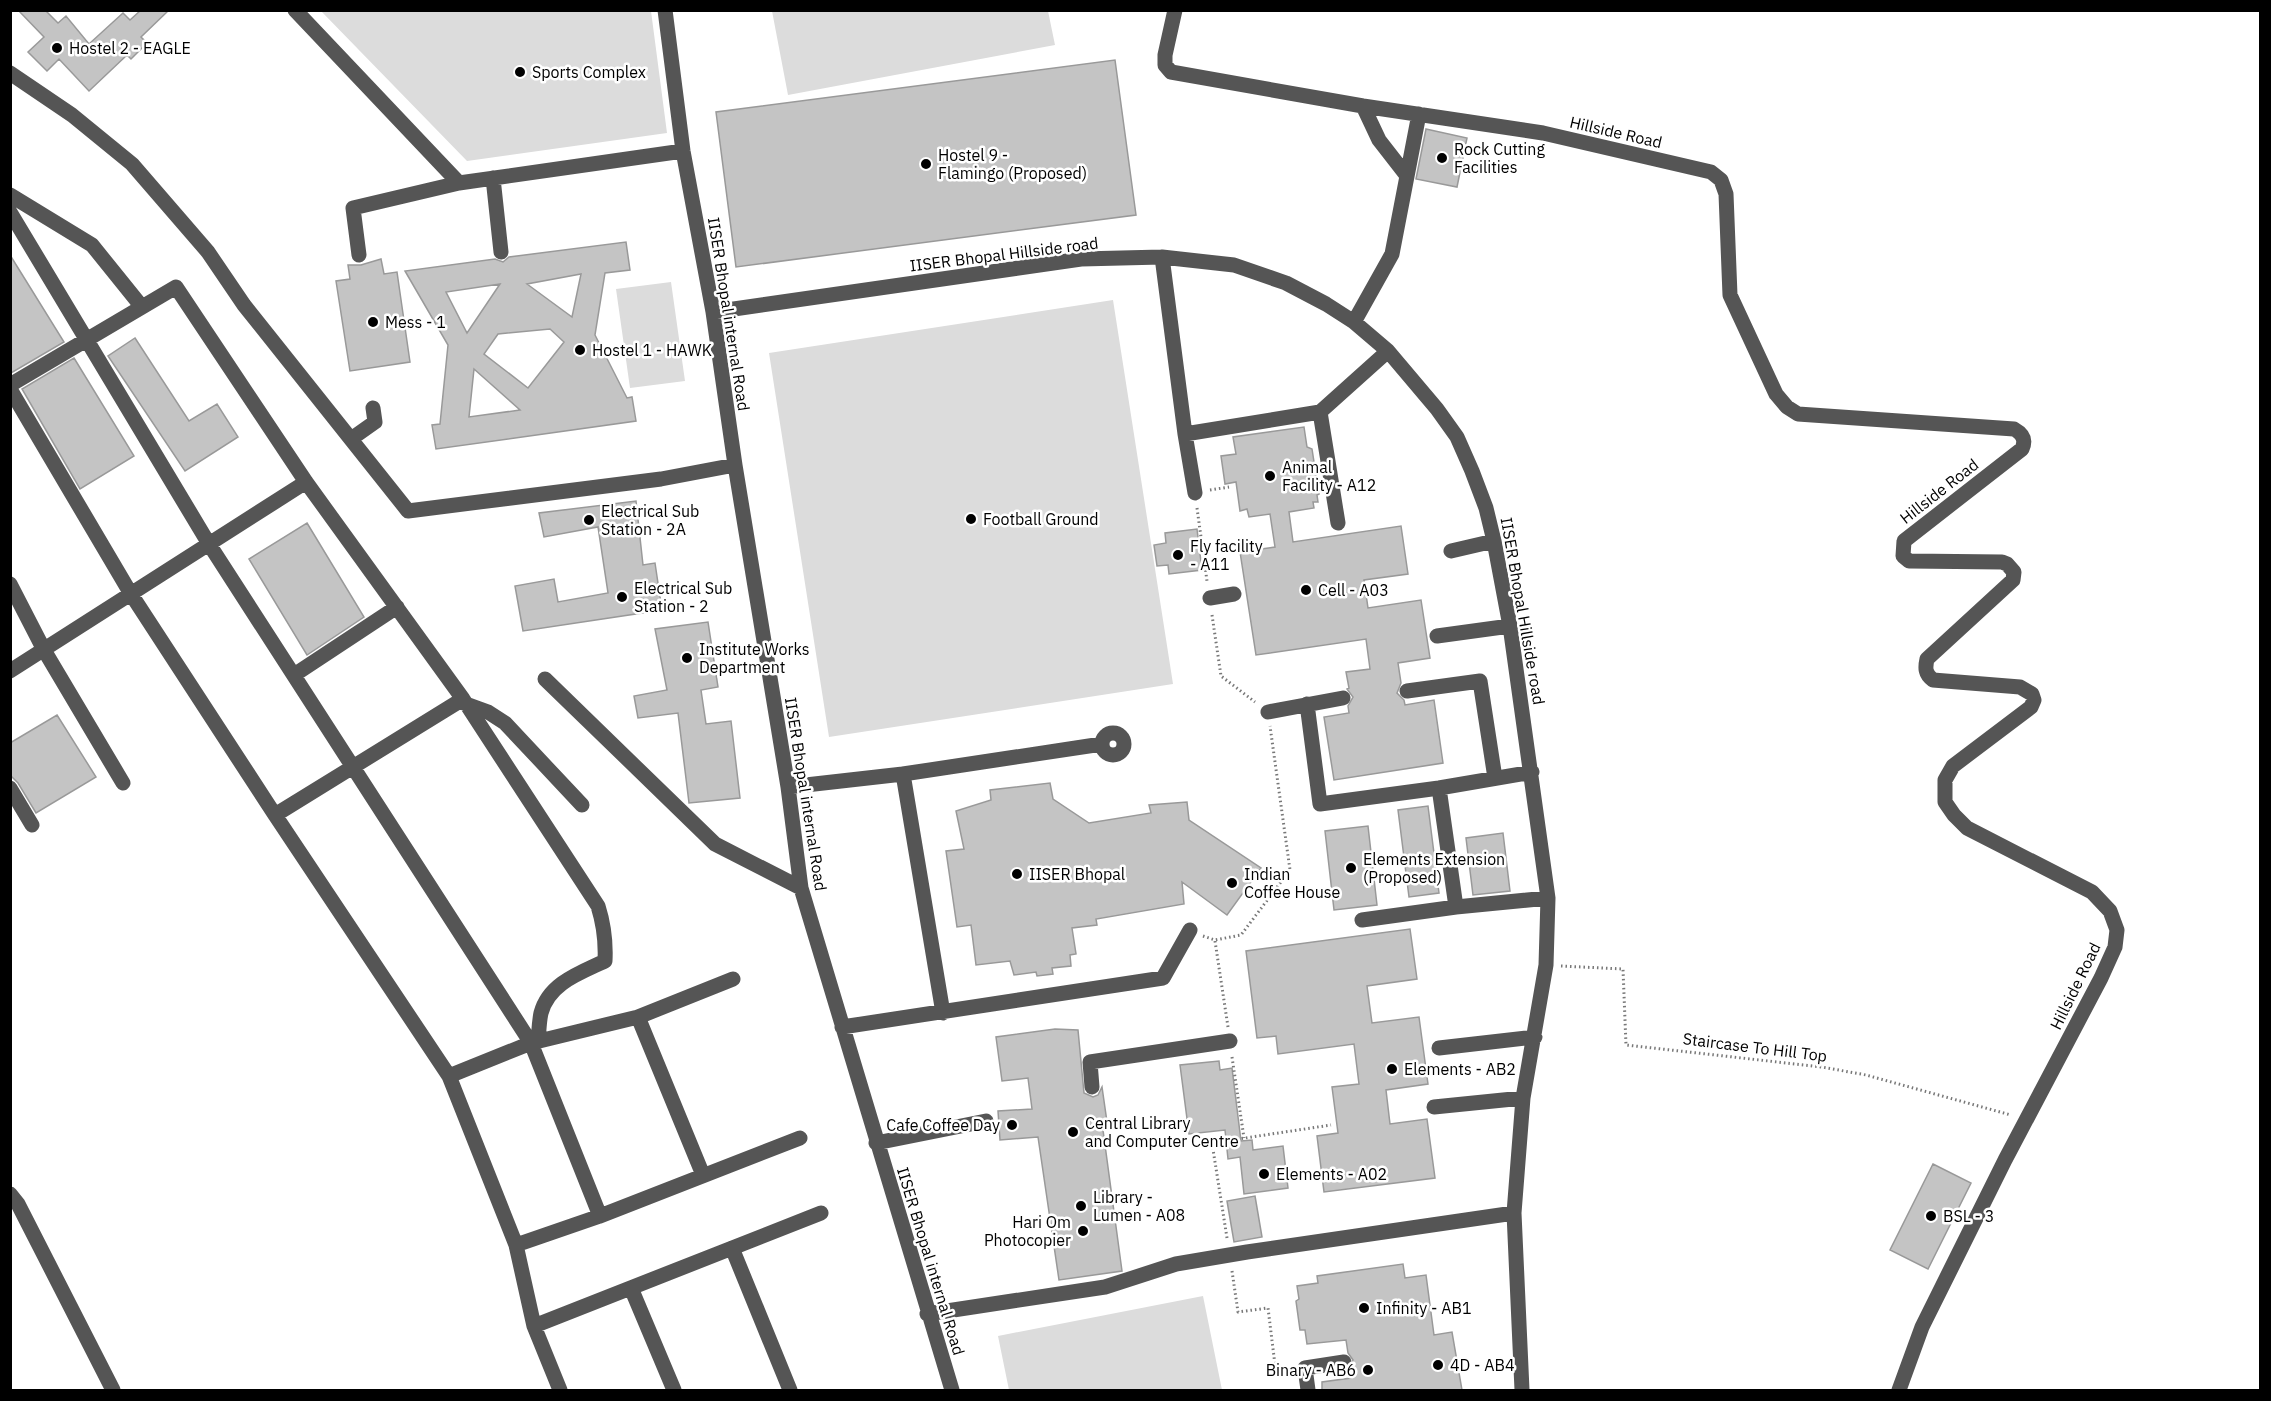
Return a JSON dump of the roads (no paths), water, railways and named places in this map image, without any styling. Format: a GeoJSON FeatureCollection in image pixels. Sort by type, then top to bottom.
{"type":"FeatureCollection","features":[{"type":"Feature","properties":{"kind":"street"},"geometry":{"type":"LineString","coordinates":[[295,10],[459,183]]}},
{"type":"Feature","properties":{"kind":"street","name":"IISER Bhopal internal Road"},"geometry":{"type":"LineString","coordinates":[[666,10],[683,151],[713,312],[735,465],[788,787],[801,888],[927,1314],[952,1390]]}},
{"type":"Feature","properties":{"kind":"street","name":"Hillside Road"},"geometry":{"type":"LineString","coordinates":[[1175,10],[1165,55],[1165,65],[1171,72],[1363,106],[1543,133],[1711,172],[1724,186],[1726,194],[1732,302],[1776,394],[1791,411],[1798,414],[2014,429],[2022,435],[2024,440],[2022,449],[1904,541],[1902,551],[1905,559],[1909,561],[2002,562],[2014,572],[2013,580],[1928,659],[1925,668],[1928,676],[1933,680],[2020,687],[2032,694],[2034,700],[2031,707],[1953,766],[1945,780],[1945,802],[1967,828],[2092,892],[2110,911],[2117,930],[2115,947],[1922,1328],[1899,1390]]}},
{"type":"Feature","properties":{"kind":"street"},"geometry":{"type":"LineString","coordinates":[[10,73],[72,115],[132,164],[208,252],[244,305],[408,512],[661,479],[735,465]]}},
{"type":"Feature","properties":{"kind":"street"},"geometry":{"type":"LineString","coordinates":[[1363,106],[1379,140],[1407,176]]}},
{"type":"Feature","properties":{"kind":"street"},"geometry":{"type":"LineString","coordinates":[[1354,322],[1392,254],[1419,114]]}},
{"type":"Feature","properties":{"kind":"street"},"geometry":{"type":"LineString","coordinates":[[359,255],[353,208],[459,183],[683,151]]}},
{"type":"Feature","properties":{"kind":"street"},"geometry":{"type":"LineString","coordinates":[[493,178],[501,252]]}},
{"type":"Feature","properties":{"kind":"street"},"geometry":{"type":"LineString","coordinates":[[10,195],[92,245],[142,307]]}},
{"type":"Feature","properties":{"kind":"street"},"geometry":{"type":"LineString","coordinates":[[10,212],[209,544],[352,767],[534,1042],[600,1216]]}},
{"type":"Feature","properties":{"kind":"street"},"geometry":{"type":"LineString","coordinates":[[1162,257],[1195,493]]}},
{"type":"Feature","properties":{"kind":"street","name":"IISER Bhopal Hillside road"},"geometry":{"type":"LineString","coordinates":[[713,312],[1081,259],[1162,257],[1234,264],[1286,283],[1354,322],[1388,351],[1437,409],[1457,437],[1486,508],[1494,541],[1510,626],[1548,898],[1546,965],[1523,1098],[1514,1213],[1522,1390]]}},
{"type":"Feature","properties":{"kind":"street"},"geometry":{"type":"LineString","coordinates":[[534,1042],[541,1013],[554,991],[563,982],[605,961],[604,924],[598,906],[465,702],[306,482],[176,286],[10,387],[131,594],[449,1076],[516,1245],[534,1326],[560,1390]]}},
{"type":"Feature","properties":{"kind":"street"},"geometry":{"type":"LineString","coordinates":[[1185,434],[1320,412],[1388,351]]}},
{"type":"Feature","properties":{"kind":"street"},"geometry":{"type":"LineString","coordinates":[[351,438],[375,422],[373,408]]}},
{"type":"Feature","properties":{"kind":"street"},"geometry":{"type":"LineString","coordinates":[[1320,412],[1338,523]]}},
{"type":"Feature","properties":{"kind":"street"},"geometry":{"type":"LineString","coordinates":[[10,671],[306,482]]}},
{"type":"Feature","properties":{"kind":"street"},"geometry":{"type":"LineString","coordinates":[[1451,551],[1494,541]]}},
{"type":"Feature","properties":{"kind":"street"},"geometry":{"type":"LineString","coordinates":[[10,584],[44,650],[123,783]]}},
{"type":"Feature","properties":{"kind":"street"},"geometry":{"type":"LineString","coordinates":[[1210,598],[1234,594]]}},
{"type":"Feature","properties":{"kind":"street"},"geometry":{"type":"LineString","coordinates":[[294,675],[396,607]]}},
{"type":"Feature","properties":{"kind":"street"},"geometry":{"type":"LineString","coordinates":[[1437,636],[1510,626]]}},
{"type":"Feature","properties":{"kind":"street"},"geometry":{"type":"LineString","coordinates":[[545,679],[715,844],[801,888]]}},
{"type":"Feature","properties":{"kind":"street"},"geometry":{"type":"LineString","coordinates":[[1407,691],[1480,681],[1495,778]]}},
{"type":"Feature","properties":{"kind":"street"},"geometry":{"type":"LineString","coordinates":[[1268,712],[1343,698]]}},
{"type":"Feature","properties":{"kind":"street"},"geometry":{"type":"LineString","coordinates":[[274,814],[465,702]]}},
{"type":"Feature","properties":{"kind":"street"},"geometry":{"type":"LineString","coordinates":[[465,702],[488,712],[505,723],[582,805]]}},
{"type":"Feature","properties":{"kind":"street"},"geometry":{"type":"LineString","coordinates":[[1306,705],[1320,804],[1439,788],[1532,772]]}},
{"type":"Feature","properties":{"kind":"street"},"geometry":{"type":"LineString","coordinates":[[788,787],[903,774],[1102,744]]}},
{"type":"Feature","properties":{"kind":"street"},"geometry":{"type":"LineString","coordinates":[[903,774],[943,1013]]}},
{"type":"Feature","properties":{"kind":"street"},"geometry":{"type":"LineString","coordinates":[[10,788],[32,825]]}},
{"type":"Feature","properties":{"kind":"street"},"geometry":{"type":"LineString","coordinates":[[1439,788],[1456,907]]}},
{"type":"Feature","properties":{"kind":"street"},"geometry":{"type":"LineString","coordinates":[[1362,920],[1456,907],[1548,898]]}},
{"type":"Feature","properties":{"kind":"street"},"geometry":{"type":"LineString","coordinates":[[842,1027],[1162,978],[1190,930]]}},
{"type":"Feature","properties":{"kind":"street"},"geometry":{"type":"LineString","coordinates":[[449,1076],[534,1042],[638,1017],[733,979]]}},
{"type":"Feature","properties":{"kind":"street"},"geometry":{"type":"LineString","coordinates":[[638,1017],[703,1175]]}},
{"type":"Feature","properties":{"kind":"street"},"geometry":{"type":"LineString","coordinates":[[1439,1048],[1535,1037]]}},
{"type":"Feature","properties":{"kind":"street"},"geometry":{"type":"LineString","coordinates":[[1092,1087],[1090,1062],[1230,1041]]}},
{"type":"Feature","properties":{"kind":"street"},"geometry":{"type":"LineString","coordinates":[[1434,1107],[1523,1098]]}},
{"type":"Feature","properties":{"kind":"street"},"geometry":{"type":"LineString","coordinates":[[876,1143],[986,1121]]}},
{"type":"Feature","properties":{"kind":"street"},"geometry":{"type":"LineString","coordinates":[[516,1245],[600,1216],[800,1137]]}},
{"type":"Feature","properties":{"kind":"street"},"geometry":{"type":"LineString","coordinates":[[10,1194],[18,1204],[113,1390]]}},
{"type":"Feature","properties":{"kind":"street"},"geometry":{"type":"LineString","coordinates":[[534,1326],[821,1213]]}},
{"type":"Feature","properties":{"kind":"street"},"geometry":{"type":"LineString","coordinates":[[927,1314],[1105,1287],[1176,1264],[1514,1213]]}},
{"type":"Feature","properties":{"kind":"street"},"geometry":{"type":"LineString","coordinates":[[732,1248],[790,1390]]}},
{"type":"Feature","properties":{"kind":"street"},"geometry":{"type":"LineString","coordinates":[[631,1288],[674,1390]]}},
{"type":"Feature","properties":{"kind":"street"},"geometry":{"type":"LineString","coordinates":[[1308,1390],[1305,1368],[1344,1362]]}},
{"type":"Feature","properties":{"kind":"place","name":"Hostel 2 - EAGLE"},"geometry":{"type":"Point","coordinates":[57,48]}},
{"type":"Feature","properties":{"kind":"place","name":"Sports Complex"},"geometry":{"type":"Point","coordinates":[520,72]}},
{"type":"Feature","properties":{"kind":"place","name":"Rock Cutting Facilities"},"geometry":{"type":"Point","coordinates":[1442,158]}},
{"type":"Feature","properties":{"kind":"place","name":"Hostel 9 - Flamingo (Proposed)"},"geometry":{"type":"Point","coordinates":[926,164]}},
{"type":"Feature","properties":{"kind":"place","name":"Mess - 1"},"geometry":{"type":"Point","coordinates":[373,322]}},
{"type":"Feature","properties":{"kind":"place","name":"Hostel 1 - HAWK"},"geometry":{"type":"Point","coordinates":[580,350]}},
{"type":"Feature","properties":{"kind":"place","name":"Animal Facility - A12"},"geometry":{"type":"Point","coordinates":[1270,476]}},
{"type":"Feature","properties":{"kind":"place","name":"Football Ground"},"geometry":{"type":"Point","coordinates":[971,519]}},
{"type":"Feature","properties":{"kind":"place","name":"Electrical Sub Station - 2A"},"geometry":{"type":"Point","coordinates":[589,520]}},
{"type":"Feature","properties":{"kind":"place","name":"Fly facility - A11"},"geometry":{"type":"Point","coordinates":[1178,555]}},
{"type":"Feature","properties":{"kind":"place","name":"Cell - A03"},"geometry":{"type":"Point","coordinates":[1306,590]}},
{"type":"Feature","properties":{"kind":"place","name":"Electrical Sub Station - 2"},"geometry":{"type":"Point","coordinates":[622,597]}},
{"type":"Feature","properties":{"kind":"place","name":"Institute Works Department"},"geometry":{"type":"Point","coordinates":[687,658]}},
{"type":"Feature","properties":{"kind":"place","name":"Elements Extension (Proposed)"},"geometry":{"type":"Point","coordinates":[1351,868]}},
{"type":"Feature","properties":{"kind":"place","name":"IISER Bhopal"},"geometry":{"type":"Point","coordinates":[1017,874]}},
{"type":"Feature","properties":{"kind":"place","name":"Indian Coffee House"},"geometry":{"type":"Point","coordinates":[1232,883]}},
{"type":"Feature","properties":{"kind":"place","name":"Elements - AB2"},"geometry":{"type":"Point","coordinates":[1392,1069]}},
{"type":"Feature","properties":{"kind":"place","name":"Cafe Coffee Day"},"geometry":{"type":"Point","coordinates":[1012,1125]}},
{"type":"Feature","properties":{"kind":"place","name":"Central Library and Computer Centre"},"geometry":{"type":"Point","coordinates":[1073,1132]}},
{"type":"Feature","properties":{"kind":"place","name":"Elements - A02"},"geometry":{"type":"Point","coordinates":[1264,1174]}},
{"type":"Feature","properties":{"kind":"place","name":"Library - Lumen - A08"},"geometry":{"type":"Point","coordinates":[1081,1206]}},
{"type":"Feature","properties":{"kind":"place","name":"BSL - 3"},"geometry":{"type":"Point","coordinates":[1931,1216]}},
{"type":"Feature","properties":{"kind":"place","name":"Hari Om Photocopier"},"geometry":{"type":"Point","coordinates":[1083,1231]}},
{"type":"Feature","properties":{"kind":"place","name":"Infinity - AB1"},"geometry":{"type":"Point","coordinates":[1364,1308]}},
{"type":"Feature","properties":{"kind":"place","name":"4D - AB4"},"geometry":{"type":"Point","coordinates":[1438,1365]}},
{"type":"Feature","properties":{"kind":"place","name":"Binary - AB6"},"geometry":{"type":"Point","coordinates":[1368,1370]}}]}
